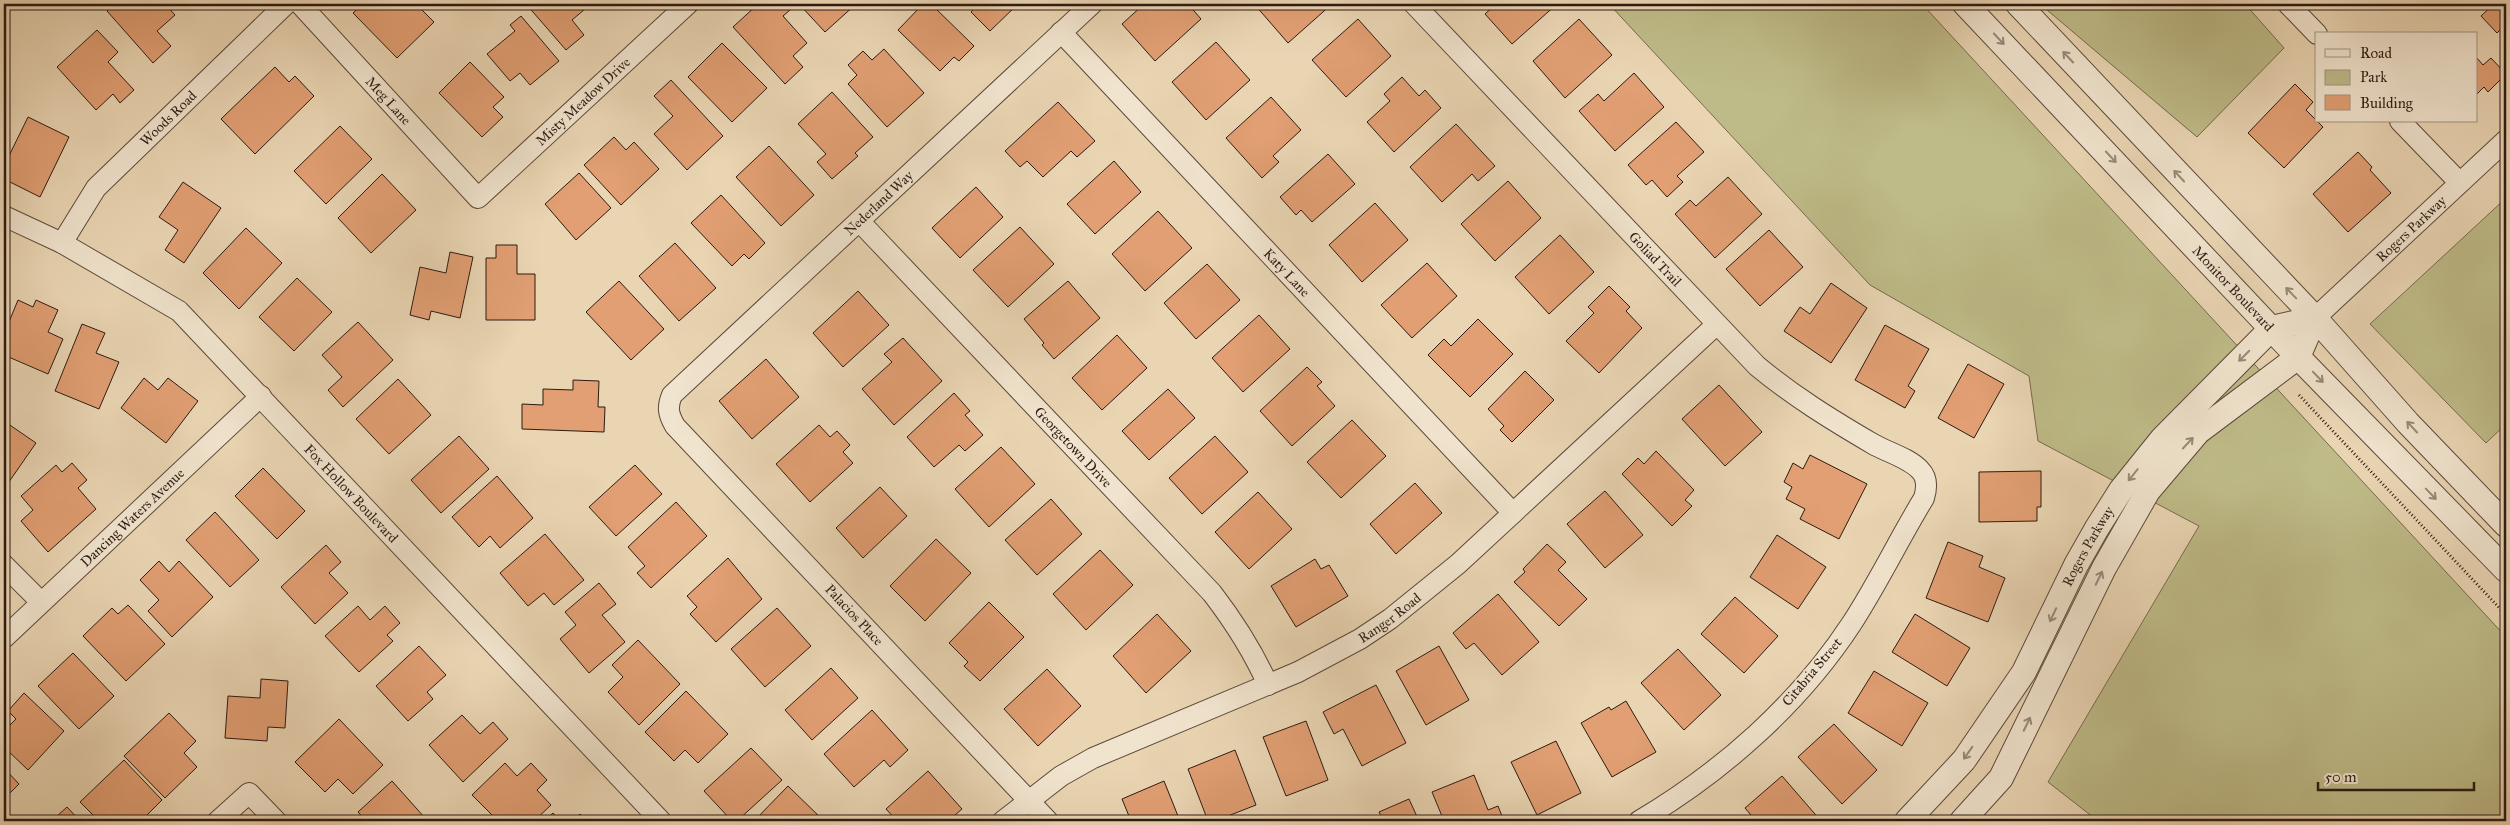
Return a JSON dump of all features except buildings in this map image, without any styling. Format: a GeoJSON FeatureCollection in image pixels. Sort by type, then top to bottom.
{"type":"FeatureCollection","features":[{"type":"Feature","properties":{"kind":"street","name":"Woods Road"},"geometry":{"type":"LineString","coordinates":[[62,243],[96,188],[286,4]]}},
{"type":"Feature","properties":{"kind":"street","name":"Meg Lane"},"geometry":{"type":"LineString","coordinates":[[300,4],[478,198]]}},
{"type":"Feature","properties":{"kind":"street","name":"Misty Meadow Drive"},"geometry":{"type":"LineString","coordinates":[[478,198],[688,4]]}},
{"type":"Feature","properties":{"kind":"street","name":"Nederland Way"},"geometry":{"type":"LineString","coordinates":[[668,405],[672,395],[1092,4]]}},
{"type":"Feature","properties":{"kind":"street","name":"Goliad Trail"},"geometry":{"type":"LineString","coordinates":[[1414,4],[1716,325],[1757,366],[1782,387],[1826,416],[1919,468],[1926,477]]}},
{"type":"Feature","properties":{"kind":"street","name":"Monitor Boulevard"},"geometry":{"type":"LineString","coordinates":[[1965,4],[2298,357],[2506,570]]}},
{"type":"Feature","properties":{"kind":"street"},"geometry":{"type":"LineString","coordinates":[[2018,4],[2315,318],[2408,423],[2506,525]]}},
{"type":"Feature","properties":{"kind":"street"},"geometry":{"type":"LineString","coordinates":[[2288,4],[2315,32]]}},
{"type":"Feature","properties":{"kind":"street","name":"Katy Lane"},"geometry":{"type":"LineString","coordinates":[[1061,32],[1513,514]]}},
{"type":"Feature","properties":{"kind":"street"},"geometry":{"type":"LineString","coordinates":[[2401,122],[2458,182]]}},
{"type":"Feature","properties":{"kind":"street","name":"Rogers Parkway"},"geometry":{"type":"LineString","coordinates":[[1962,821],[2001,778],[2104,568],[2148,491],[2198,432],[2298,357],[2315,318],[2458,182],[2506,140]]}},
{"type":"Feature","properties":{"kind":"street","name":"Fox Hollow Boulevard"},"geometry":{"type":"LineString","coordinates":[[4,216],[62,243],[179,311],[661,821]]}},
{"type":"Feature","properties":{"kind":"street","name":"Georgetown Drive"},"geometry":{"type":"LineString","coordinates":[[860,222],[1212,593],[1253,651],[1268,685]]}},
{"type":"Feature","properties":{"kind":"street"},"geometry":{"type":"LineString","coordinates":[[2272,328],[2315,318]]}},
{"type":"Feature","properties":{"kind":"street","name":"Ranger Road"},"geometry":{"type":"LineString","coordinates":[[1003,821],[1061,776],[1094,758],[1326,659],[1390,618],[1458,564],[1716,325]]}},
{"type":"Feature","properties":{"kind":"street","name":"Rogers Parkway"},"geometry":{"type":"LineString","coordinates":[[1907,821],[1964,760],[2024,672],[2076,565],[2121,490],[2162,439],[2272,328]]}},
{"type":"Feature","properties":{"kind":"street","name":"Dancing Waters Avenue"},"geometry":{"type":"LineString","coordinates":[[4,638],[261,396]]}},
{"type":"Feature","properties":{"kind":"street","name":"Palacios Place"},"geometry":{"type":"LineString","coordinates":[[668,405],[669,416],[675,426],[1048,821]]}},
{"type":"Feature","properties":{"kind":"street","name":"Citabria Street"},"geometry":{"type":"LineString","coordinates":[[1640,821],[1703,779],[1740,748],[1810,678],[1851,625],[1882,574],[1924,498],[1926,477]]}},
{"type":"Feature","properties":{"kind":"street"},"geometry":{"type":"LineString","coordinates":[[4,565],[41,602]]}},
{"type":"Feature","properties":{"kind":"street"},"geometry":{"type":"LineString","coordinates":[[218,821],[249,793],[276,821]]}},
{"type":"Feature","properties":{"kind":"path"},"geometry":{"type":"LineString","coordinates":[[2299,395],[2506,615]]}},
{"type":"Feature","properties":{"kind":"green space"},"geometry":{"type":"Polygon","coordinates":[[[1609,4],[1922,4],[2506,637],[2506,821],[2098,821],[2048,782],[2199,526],[2038,441],[2029,376],[1870,285],[1609,4]]]}},
{"type":"Feature","properties":{"kind":"green space"},"geometry":{"type":"Polygon","coordinates":[[[2040,4],[2245,4],[2284,48],[2197,137],[2040,4]]]}},
{"type":"Feature","properties":{"kind":"green space"},"geometry":{"type":"Polygon","coordinates":[[[2506,198],[2506,424],[2486,443],[2370,324],[2506,198]]]}}]}
